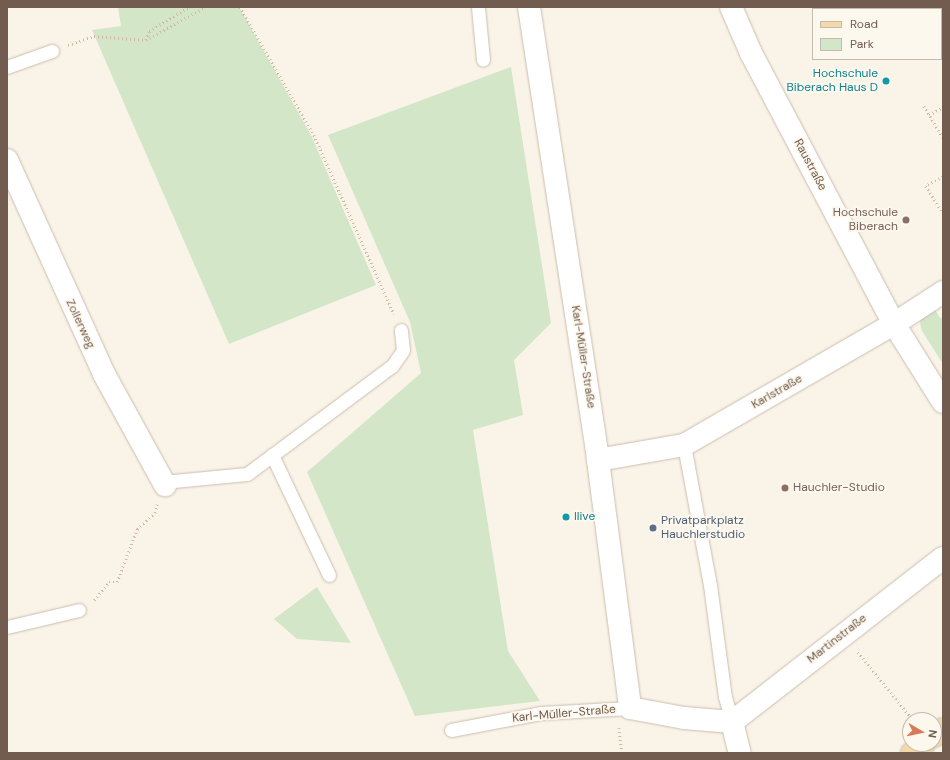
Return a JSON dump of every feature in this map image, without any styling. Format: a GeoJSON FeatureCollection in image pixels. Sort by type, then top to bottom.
{"type":"FeatureCollection","features":[{"type":"Feature","properties":{"kind":"street","name":"Karl-Müller-Straße"},"geometry":{"type":"LineString","coordinates":[[529,7],[598,460],[630,708],[684,718],[732,722]]}},
{"type":"Feature","properties":{"kind":"street","name":"Raustraße"},"geometry":{"type":"LineString","coordinates":[[731,7],[751,53],[894,324],[943,402]]}},
{"type":"Feature","properties":{"kind":"street","name":"Zollerweg"},"geometry":{"type":"LineString","coordinates":[[7,160],[104,374],[164,484]]}},
{"type":"Feature","properties":{"kind":"street","name":"Karlstraße"},"geometry":{"type":"LineString","coordinates":[[598,460],[684,445],[894,324],[943,292]]}},
{"type":"Feature","properties":{"kind":"street","name":"Martinstraße"},"geometry":{"type":"LineString","coordinates":[[732,722],[843,634],[943,558]]}},
{"type":"Feature","properties":{"kind":"street"},"geometry":{"type":"LineString","coordinates":[[732,722],[740,753]]}},
{"type":"Feature","properties":{"kind":"lane"},"geometry":{"type":"LineString","coordinates":[[478,7],[483,60]]}},
{"type":"Feature","properties":{"kind":"lane"},"geometry":{"type":"LineString","coordinates":[[7,67],[52,51]]}},
{"type":"Feature","properties":{"kind":"lane"},"geometry":{"type":"LineString","coordinates":[[164,484],[247,474],[392,366],[403,350],[401,330]]}},
{"type":"Feature","properties":{"kind":"lane"},"geometry":{"type":"LineString","coordinates":[[684,445],[710,585],[725,697],[732,722]]}},
{"type":"Feature","properties":{"kind":"lane"},"geometry":{"type":"LineString","coordinates":[[272,455],[329,575]]}},
{"type":"Feature","properties":{"kind":"lane"},"geometry":{"type":"LineString","coordinates":[[7,627],[75,611]]}},
{"type":"Feature","properties":{"kind":"lane","name":"Karl-Müller-Straße"},"geometry":{"type":"LineString","coordinates":[[451,730],[541,713],[630,708]]}},
{"type":"Feature","properties":{"kind":"path"},"geometry":{"type":"LineString","coordinates":[[146,40],[149,31],[189,7]]}},
{"type":"Feature","properties":{"kind":"path"},"geometry":{"type":"LineString","coordinates":[[52,51],[94,36],[146,40],[205,7]]}},
{"type":"Feature","properties":{"kind":"path"},"geometry":{"type":"LineString","coordinates":[[240,7],[314,135],[401,330]]}},
{"type":"Feature","properties":{"kind":"path"},"geometry":{"type":"LineString","coordinates":[[924,106],[943,138]]}},
{"type":"Feature","properties":{"kind":"path"},"geometry":{"type":"LineString","coordinates":[[930,115],[943,107]]}},
{"type":"Feature","properties":{"kind":"path"},"geometry":{"type":"LineString","coordinates":[[943,177],[926,186],[943,213]]}},
{"type":"Feature","properties":{"kind":"path"},"geometry":{"type":"LineString","coordinates":[[75,611],[87,598],[94,600],[109,582],[117,582],[137,529],[155,513],[164,484]]}},
{"type":"Feature","properties":{"kind":"path"},"geometry":{"type":"LineString","coordinates":[[843,634],[906,712]]}},
{"type":"Feature","properties":{"kind":"green space"},"geometry":{"type":"Polygon","coordinates":[[[118,7],[239,7],[311,135],[376,285],[229,344],[92,30],[121,26],[118,7]]]}},
{"type":"Feature","properties":{"kind":"green space"},"geometry":{"type":"Polygon","coordinates":[[[511,67],[551,323],[514,360],[523,415],[473,430],[508,651],[540,701],[415,716],[307,472],[421,373],[410,322],[328,135],[511,67]]]}},
{"type":"Feature","properties":{"kind":"green space"},"geometry":{"type":"Polygon","coordinates":[[[933,306],[940,318],[943,317],[943,364],[922,331],[920,323],[923,314],[933,306]]]}},
{"type":"Feature","properties":{"kind":"green space"},"geometry":{"type":"Polygon","coordinates":[[[317,587],[351,643],[297,639],[274,619],[317,587]]]}},
{"type":"Feature","properties":{"kind":"place","name":"Hochschule Biberach Haus D"},"geometry":{"type":"Point","coordinates":[886,81]}},
{"type":"Feature","properties":{"kind":"place","name":"Hochschule Biberach"},"geometry":{"type":"Point","coordinates":[906,220]}},
{"type":"Feature","properties":{"kind":"place","name":"Hauchler-Studio"},"geometry":{"type":"Point","coordinates":[785,488]}},
{"type":"Feature","properties":{"kind":"place","name":"Ilive"},"geometry":{"type":"Point","coordinates":[566,517]}},
{"type":"Feature","properties":{"kind":"place","name":"Privatparkplatz Hauchlerstudio"},"geometry":{"type":"Point","coordinates":[653,528]}}]}
